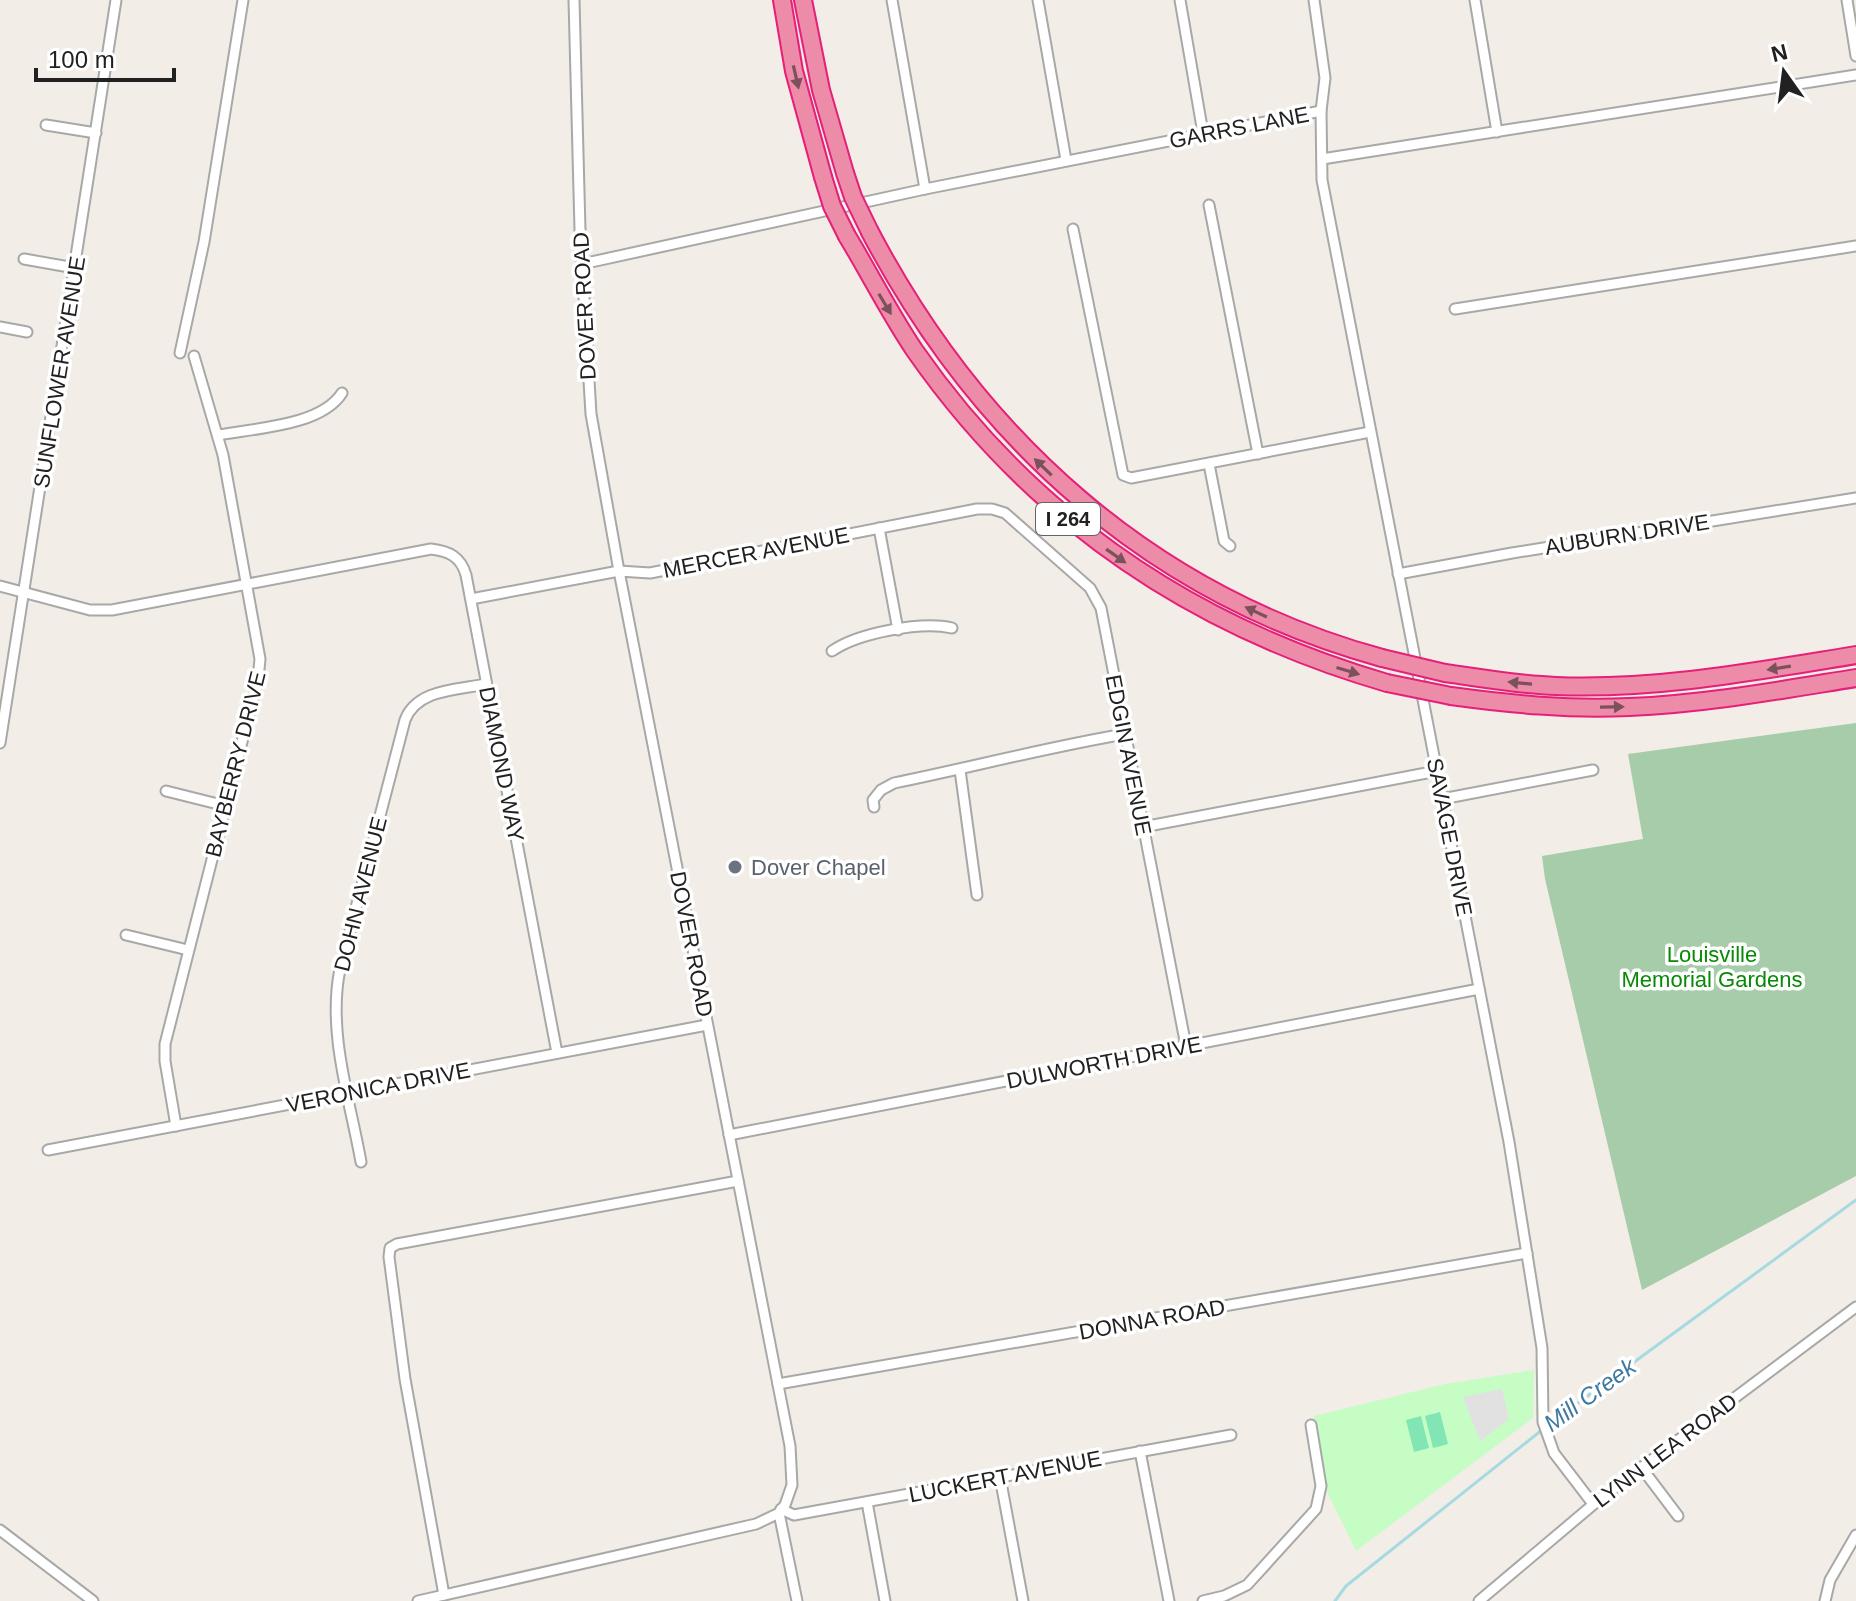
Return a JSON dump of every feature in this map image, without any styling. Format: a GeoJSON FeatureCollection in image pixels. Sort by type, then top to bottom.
{"type":"FeatureCollection","features":[{"type":"Feature","properties":{"kind":"highway","name":"I 264"},"geometry":{"type":"LineString","coordinates":[[782,0],[794,71],[832,206],[907,339],[958,407],[1004,459],[1079,529],[1159,585],[1219,619],[1303,656],[1387,683],[1451,696],[1539,707],[1628,707],[1687,702],[1856,678]]}},
{"type":"Feature","properties":{"kind":"highway","name":"I 264"},"geometry":{"type":"LineString","coordinates":[[803,0],[818,79],[853,197],[927,329],[968,385],[1024,448],[1084,504],[1164,563],[1224,597],[1286,626],[1382,658],[1445,673],[1554,686],[1616,686],[1707,678],[1856,655]]}},
{"type":"Feature","properties":{"kind":"street","name":"SUNFLOWER AVENUE"},"geometry":{"type":"LineString","coordinates":[[0,743],[116,0]]}},
{"type":"Feature","properties":{"kind":"street"},"geometry":{"type":"LineString","coordinates":[[180,353],[204,242],[243,0]]}},
{"type":"Feature","properties":{"kind":"street","name":"DOVER ROAD"},"geometry":{"type":"LineString","coordinates":[[574,0],[585,348],[591,414],[792,1463],[792,1485],[780,1511]]}},
{"type":"Feature","properties":{"kind":"street"},"geometry":{"type":"LineString","coordinates":[[892,0],[925,189]]}},
{"type":"Feature","properties":{"kind":"street"},"geometry":{"type":"LineString","coordinates":[[1038,0],[1066,160]]}},
{"type":"Feature","properties":{"kind":"street"},"geometry":{"type":"LineString","coordinates":[[1180,0],[1203,133]]}},
{"type":"Feature","properties":{"kind":"street"},"geometry":{"type":"LineString","coordinates":[[1314,0],[1324,55],[1325,90],[1321,111]]}},
{"type":"Feature","properties":{"kind":"street"},"geometry":{"type":"LineString","coordinates":[[1475,0],[1497,132]]}},
{"type":"Feature","properties":{"kind":"street"},"geometry":{"type":"LineString","coordinates":[[1847,0],[1856,56]]}},
{"type":"Feature","properties":{"kind":"street"},"geometry":{"type":"LineString","coordinates":[[1322,159],[1856,75]]}},
{"type":"Feature","properties":{"kind":"street","name":"GARRS LANE"},"geometry":{"type":"LineString","coordinates":[[582,264],[925,189],[1321,111],[1322,159]]}},
{"type":"Feature","properties":{"kind":"street"},"geometry":{"type":"LineString","coordinates":[[46,125],[96,133]]}},
{"type":"Feature","properties":{"kind":"street","name":"SAVAGE DRIVE"},"geometry":{"type":"LineString","coordinates":[[1322,159],[1326,208],[1509,1142],[1542,1348],[1541,1404],[1547,1438],[1564,1469],[1593,1504]]}},
{"type":"Feature","properties":{"kind":"street"},"geometry":{"type":"LineString","coordinates":[[1209,205],[1258,454]]}},
{"type":"Feature","properties":{"kind":"street"},"geometry":{"type":"LineString","coordinates":[[1073,229],[1123,475],[1131,478],[1370,432]]}},
{"type":"Feature","properties":{"kind":"street"},"geometry":{"type":"LineString","coordinates":[[1455,309],[1856,246]]}},
{"type":"Feature","properties":{"kind":"street"},"geometry":{"type":"LineString","coordinates":[[24,259],[75,268]]}},
{"type":"Feature","properties":{"kind":"street"},"geometry":{"type":"LineString","coordinates":[[0,327],[27,332]]}},
{"type":"Feature","properties":{"kind":"street","name":"BAYBERRY DRIVE"},"geometry":{"type":"LineString","coordinates":[[176,1126],[165,1044],[259,670],[260,649],[219,435],[194,356]]}},
{"type":"Feature","properties":{"kind":"street"},"geometry":{"type":"LineString","coordinates":[[219,435],[312,417],[328,408],[342,393]]}},
{"type":"Feature","properties":{"kind":"street"},"geometry":{"type":"LineString","coordinates":[[1209,464],[1224,541],[1230,546]]}},
{"type":"Feature","properties":{"kind":"street","name":"AUBURN DRIVE"},"geometry":{"type":"LineString","coordinates":[[1398,574],[1856,498]]}},
{"type":"Feature","properties":{"kind":"street","name":"MERCER AVENUE"},"geometry":{"type":"LineString","coordinates":[[471,599],[619,571],[650,573],[977,509],[995,509]]}},
{"type":"Feature","properties":{"kind":"street","name":"EDGIN AVENUE"},"geometry":{"type":"LineString","coordinates":[[995,509],[1017,522],[1090,588],[1101,608],[1186,1046]]}},
{"type":"Feature","properties":{"kind":"street"},"geometry":{"type":"LineString","coordinates":[[879,528],[898,630]]}},
{"type":"Feature","properties":{"kind":"street","name":"DIAMOND WAY"},"geometry":{"type":"LineString","coordinates":[[0,586],[99,611],[431,549],[448,552],[464,566],[557,1053]]}},
{"type":"Feature","properties":{"kind":"street"},"geometry":{"type":"LineString","coordinates":[[832,651],[851,639],[933,625],[952,628]]}},
{"type":"Feature","properties":{"kind":"street","name":"DOHN AVENUE"},"geometry":{"type":"LineString","coordinates":[[361,1162],[335,1019],[337,982],[405,720],[413,705],[427,696],[486,684]]}},
{"type":"Feature","properties":{"kind":"street"},"geometry":{"type":"LineString","coordinates":[[874,807],[873,800],[886,787],[1035,750],[1125,734]]}},
{"type":"Feature","properties":{"kind":"street"},"geometry":{"type":"LineString","coordinates":[[960,770],[977,895]]}},
{"type":"Feature","properties":{"kind":"street"},"geometry":{"type":"LineString","coordinates":[[1442,799],[1593,770]]}},
{"type":"Feature","properties":{"kind":"street"},"geometry":{"type":"LineString","coordinates":[[1143,827],[1437,771]]}},
{"type":"Feature","properties":{"kind":"street"},"geometry":{"type":"LineString","coordinates":[[166,791],[226,806]]}},
{"type":"Feature","properties":{"kind":"street"},"geometry":{"type":"LineString","coordinates":[[126,935],[188,950]]}},
{"type":"Feature","properties":{"kind":"street","name":"DULWORTH DRIVE"},"geometry":{"type":"LineString","coordinates":[[729,1135],[1479,989]]}},
{"type":"Feature","properties":{"kind":"street","name":"VERONICA DRIVE"},"geometry":{"type":"LineString","coordinates":[[48,1150],[707,1025]]}},
{"type":"Feature","properties":{"kind":"street"},"geometry":{"type":"LineString","coordinates":[[444,1595],[405,1379],[390,1248],[397,1244],[738,1181]]}},
{"type":"Feature","properties":{"kind":"street","name":"DONNA ROAD"},"geometry":{"type":"LineString","coordinates":[[778,1384],[1527,1253]]}},
{"type":"Feature","properties":{"kind":"street","name":"LYNN LEA ROAD"},"geometry":{"type":"LineString","coordinates":[[1479,1601],[1593,1504],[1856,1307]]}},
{"type":"Feature","properties":{"kind":"street"},"geometry":{"type":"LineString","coordinates":[[1203,1601],[1233,1593],[1247,1585],[1316,1509],[1321,1486],[1311,1425]]}},
{"type":"Feature","properties":{"kind":"street","name":"LUCKERT AVENUE"},"geometry":{"type":"LineString","coordinates":[[780,1511],[794,1515],[1231,1435]]}},
{"type":"Feature","properties":{"kind":"street"},"geometry":{"type":"LineString","coordinates":[[1140,1451],[1169,1601]]}},
{"type":"Feature","properties":{"kind":"street"},"geometry":{"type":"LineString","coordinates":[[1641,1467],[1678,1516]]}},
{"type":"Feature","properties":{"kind":"street"},"geometry":{"type":"LineString","coordinates":[[1000,1477],[1023,1601]]}},
{"type":"Feature","properties":{"kind":"street"},"geometry":{"type":"LineString","coordinates":[[867,1502],[885,1601]]}},
{"type":"Feature","properties":{"kind":"street"},"geometry":{"type":"LineString","coordinates":[[418,1601],[742,1528],[780,1511],[797,1601]]}},
{"type":"Feature","properties":{"kind":"street"},"geometry":{"type":"LineString","coordinates":[[0,1530],[93,1601]]}},
{"type":"Feature","properties":{"kind":"street"},"geometry":{"type":"LineString","coordinates":[[1825,1601],[1830,1580],[1856,1535]]}},
{"type":"Feature","properties":{"kind":"green space","name":"Louisville Memorial Gardens"},"geometry":{"type":"Polygon","coordinates":[[[1856,723],[1856,1176],[1642,1290],[1542,856],[1643,839],[1628,754],[1856,723]]]}},
{"type":"Feature","properties":{"kind":"green space"},"geometry":{"type":"Polygon","coordinates":[[[1534,1370],[1533,1418],[1356,1551],[1327,1492],[1314,1416],[1445,1384],[1534,1370]]]}},
{"type":"Feature","properties":{"kind":"green space"},"geometry":{"type":"Polygon","coordinates":[[[1440,1412],[1448,1444],[1433,1448],[1425,1416],[1440,1412]]]}},
{"type":"Feature","properties":{"kind":"green space"},"geometry":{"type":"Polygon","coordinates":[[[1421,1416],[1429,1448],[1414,1452],[1406,1420],[1421,1416]]]}},
{"type":"Feature","properties":{"kind":"shaded area"},"geometry":{"type":"Polygon","coordinates":[[[1502,1389],[1509,1419],[1480,1441],[1463,1397],[1502,1389]]]}},
{"type":"Feature","properties":{"kind":"waterway","name":"Mill Creek"},"geometry":{"type":"LineString","coordinates":[[1335,1601],[1346,1586],[1552,1422],[1856,1200]]}},
{"type":"Feature","properties":{"kind":"place","name":"Dover Chapel"},"geometry":{"type":"Point","coordinates":[735,867]}}]}
